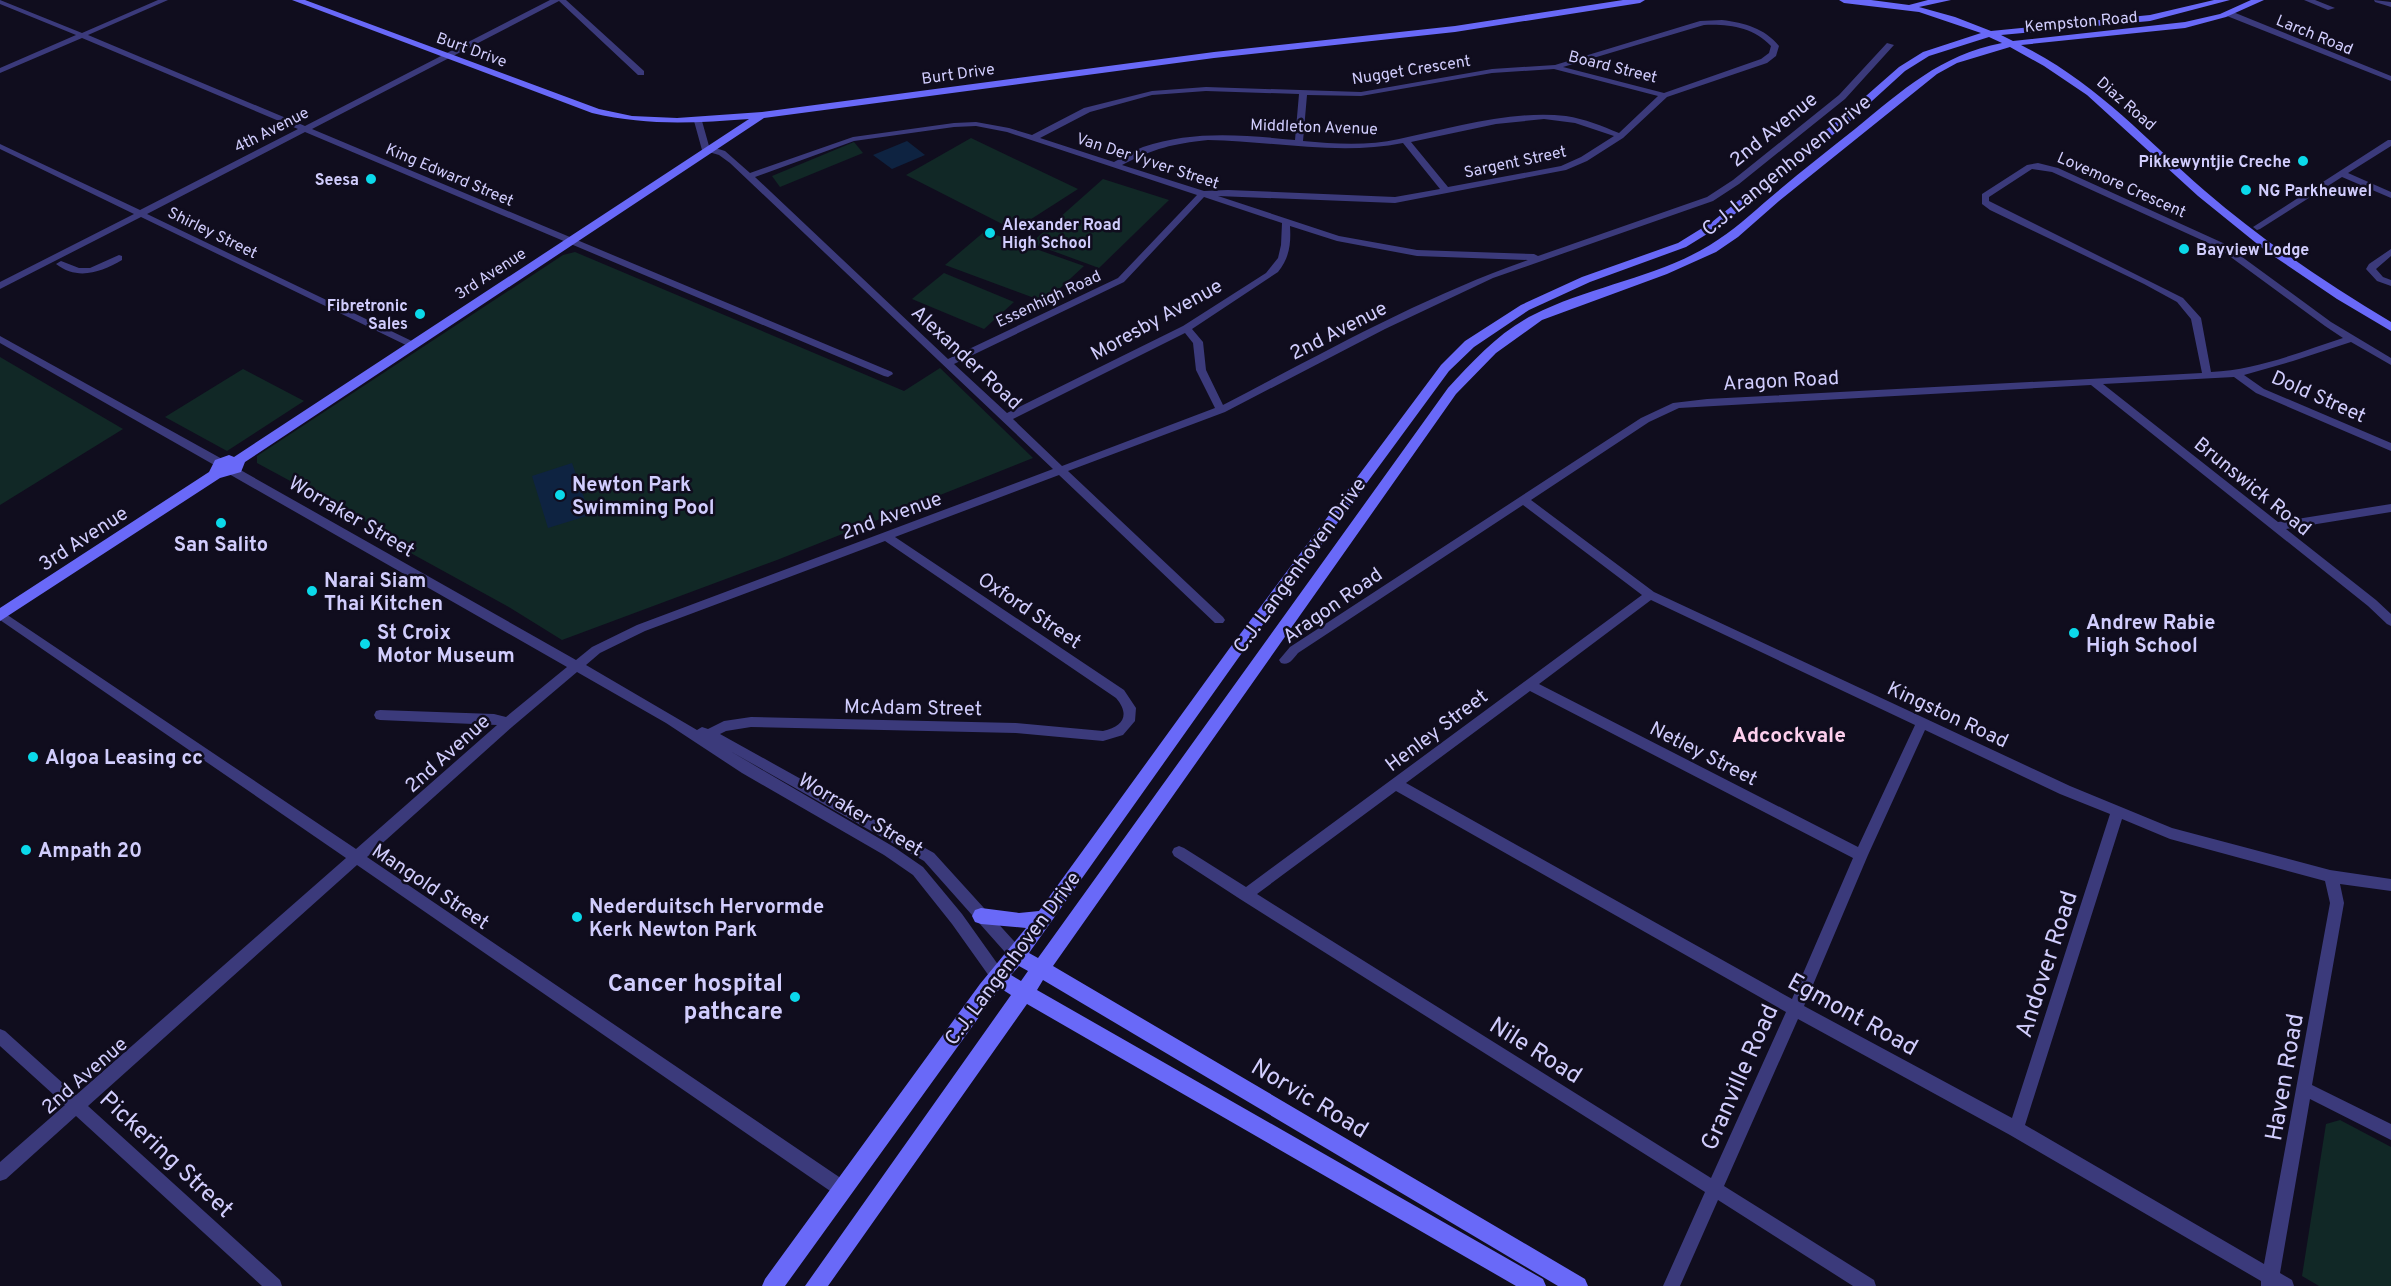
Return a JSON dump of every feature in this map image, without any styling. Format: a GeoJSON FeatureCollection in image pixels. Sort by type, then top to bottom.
{"type":"FeatureCollection","features":[{"type":"Feature","properties":{"kind":"main road","name":"Burt Drive"},"geometry":{"type":"LineString","coordinates":[[297,0],[607,115],[646,120],[698,120],[762,114],[1203,57],[1455,29],[1640,0]]}},
{"type":"Feature","properties":{"kind":"main road"},"geometry":{"type":"LineString","coordinates":[[1844,0],[1892,6],[1997,26],[2045,27]]}},
{"type":"Feature","properties":{"kind":"main road"},"geometry":{"type":"LineString","coordinates":[[1892,6],[1937,0]]}},
{"type":"Feature","properties":{"kind":"main road"},"geometry":{"type":"LineString","coordinates":[[2194,0],[2230,14]]}},
{"type":"Feature","properties":{"kind":"main road","name":"Kempston Road"},"geometry":{"type":"LineString","coordinates":[[1989,34],[2129,21],[2208,6],[2225,0]]}},
{"type":"Feature","properties":{"kind":"main road","name":"Kempston Road"},"geometry":{"type":"LineString","coordinates":[[2008,44],[2033,39],[2164,29],[2205,22],[2230,14],[2259,0]]}},
{"type":"Feature","properties":{"kind":"main road"},"geometry":{"type":"LineString","coordinates":[[1945,16],[2008,44]]}},
{"type":"Feature","properties":{"kind":"main road"},"geometry":{"type":"LineString","coordinates":[[1934,51],[1962,36],[1960,28],[1945,16]]}},
{"type":"Feature","properties":{"kind":"main road","name":"C.J. Langenhoven Drive"},"geometry":{"type":"LineString","coordinates":[[772,1286],[987,990],[1017,955],[1332,519],[1445,368],[1462,350],[1485,330],[1519,308],[1697,237],[1846,119],[1902,69],[1934,51],[1989,34]]}},
{"type":"Feature","properties":{"kind":"main road"},"geometry":{"type":"LineString","coordinates":[[2033,39],[2030,48],[2033,57]]}},
{"type":"Feature","properties":{"kind":"main road","name":"C.J. Langenhoven Drive"},"geometry":{"type":"LineString","coordinates":[[815,1286],[1452,391],[1491,350],[1522,326],[1538,317],[1660,272],[1714,248],[1750,222],[1928,75],[1962,57],[2008,44]]}},
{"type":"Feature","properties":{"kind":"main road","name":"Diaz Road"},"geometry":{"type":"LineString","coordinates":[[2008,44],[2090,91],[2202,194],[2259,241],[2306,274],[2391,327]]}},
{"type":"Feature","properties":{"kind":"main road","name":"3rd Avenue"},"geometry":{"type":"LineString","coordinates":[[235,466],[762,114]]}},
{"type":"Feature","properties":{"kind":"main road"},"geometry":{"type":"LineString","coordinates":[[219,468],[235,466]]}},
{"type":"Feature","properties":{"kind":"main road","name":"3rd Avenue"},"geometry":{"type":"LineString","coordinates":[[0,615],[219,468]]}},
{"type":"Feature","properties":{"kind":"main road"},"geometry":{"type":"LineString","coordinates":[[981,916],[1019,921],[1043,918]]}},
{"type":"Feature","properties":{"kind":"main road","name":"Norvic Road"},"geometry":{"type":"LineString","coordinates":[[1017,955],[1578,1286]]}},
{"type":"Feature","properties":{"kind":"main road"},"geometry":{"type":"LineString","coordinates":[[999,978],[1536,1286]]}},
{"type":"Feature","properties":{"kind":"street"},"geometry":{"type":"LineString","coordinates":[[0,71],[164,0]]}},
{"type":"Feature","properties":{"kind":"street","name":"4th Avenue"},"geometry":{"type":"LineString","coordinates":[[0,286],[445,55],[556,0]]}},
{"type":"Feature","properties":{"kind":"street"},"geometry":{"type":"LineString","coordinates":[[562,0],[641,73]]}},
{"type":"Feature","properties":{"kind":"street"},"geometry":{"type":"LineString","coordinates":[[2308,0],[2331,8]]}},
{"type":"Feature","properties":{"kind":"street"},"geometry":{"type":"LineString","coordinates":[[2378,0],[2391,5]]}},
{"type":"Feature","properties":{"kind":"street","name":"King Edward Street"},"geometry":{"type":"LineString","coordinates":[[0,1],[888,374]]}},
{"type":"Feature","properties":{"kind":"street","name":"Larch Road"},"geometry":{"type":"LineString","coordinates":[[2230,14],[2391,79]]}},
{"type":"Feature","properties":{"kind":"street","name":"Nugget Crescent"},"geometry":{"type":"LineString","coordinates":[[1033,138],[1087,110],[1152,93],[1206,89],[1352,95],[1483,72],[1556,68],[1703,23],[1734,24],[1759,32]]}},
{"type":"Feature","properties":{"kind":"street","name":"Sargent Street"},"geometry":{"type":"LineString","coordinates":[[1202,194],[1228,193],[1388,201],[1569,166],[1620,136],[1664,95],[1769,58],[1773,54],[1774,46],[1759,32]]}},
{"type":"Feature","properties":{"kind":"street","name":"2nd Avenue"},"geometry":{"type":"LineString","coordinates":[[0,1173],[508,723],[596,650],[633,631],[1221,410],[1382,327],[1490,276],[1710,199],[1724,192],[1842,97],[1890,45]]}},
{"type":"Feature","properties":{"kind":"street","name":"Board Street"},"geometry":{"type":"LineString","coordinates":[[1556,68],[1664,95]]}},
{"type":"Feature","properties":{"kind":"street"},"geometry":{"type":"LineString","coordinates":[[1299,143],[1303,93]]}},
{"type":"Feature","properties":{"kind":"street","name":"Middleton Avenue"},"geometry":{"type":"LineString","coordinates":[[1115,165],[1140,150],[1188,139],[1229,138],[1373,145],[1514,119],[1541,117],[1579,121],[1620,136]]}},
{"type":"Feature","properties":{"kind":"street"},"geometry":{"type":"LineString","coordinates":[[698,120],[704,145],[711,150]]}},
{"type":"Feature","properties":{"kind":"street","name":"Van Der Vyver Street"},"geometry":{"type":"LineString","coordinates":[[749,176],[840,142],[968,124],[989,126],[1033,138],[1337,238],[1417,253],[1542,257]]}},
{"type":"Feature","properties":{"kind":"street"},"geometry":{"type":"LineString","coordinates":[[1405,140],[1446,190]]}},
{"type":"Feature","properties":{"kind":"street"},"geometry":{"type":"LineString","coordinates":[[2258,227],[2391,142]]}},
{"type":"Feature","properties":{"kind":"street","name":"Shirley Street"},"geometry":{"type":"LineString","coordinates":[[0,146],[413,345]]}},
{"type":"Feature","properties":{"kind":"street","name":"Alexander Road"},"geometry":{"type":"LineString","coordinates":[[711,150],[726,154],[1219,620]]}},
{"type":"Feature","properties":{"kind":"street","name":"Lovemore Crescent"},"geometry":{"type":"LineString","coordinates":[[2207,375],[2196,318],[2180,300],[1993,208],[1985,202],[1985,196],[2030,166],[2049,168],[2220,245],[2349,339]]}},
{"type":"Feature","properties":{"kind":"street"},"geometry":{"type":"LineString","coordinates":[[2342,174],[2391,195]]}},
{"type":"Feature","properties":{"kind":"street","name":"Essenhigh Road"},"geometry":{"type":"LineString","coordinates":[[946,363],[1121,280],[1202,194]]}},
{"type":"Feature","properties":{"kind":"street","name":"Moresby Avenue"},"geometry":{"type":"LineString","coordinates":[[1006,418],[1186,328],[1269,275],[1281,265],[1285,253],[1286,222]]}},
{"type":"Feature","properties":{"kind":"street"},"geometry":{"type":"LineString","coordinates":[[2391,252],[2372,266],[2371,272],[2377,281],[2391,283]]}},
{"type":"Feature","properties":{"kind":"street"},"geometry":{"type":"LineString","coordinates":[[61,264],[78,272],[90,273],[119,258]]}},
{"type":"Feature","properties":{"kind":"street"},"geometry":{"type":"LineString","coordinates":[[1186,328],[1198,342],[1201,370],[1221,410]]}},
{"type":"Feature","properties":{"kind":"street"},"geometry":{"type":"LineString","coordinates":[[0,339],[219,468]]}},
{"type":"Feature","properties":{"kind":"street"},"geometry":{"type":"LineString","coordinates":[[2349,339],[2391,362]]}},
{"type":"Feature","properties":{"kind":"street","name":"Aragon Road"},"geometry":{"type":"LineString","coordinates":[[1285,660],[1294,650],[1645,420],[1686,403],[2236,374],[2349,339]]}},
{"type":"Feature","properties":{"kind":"street","name":"Dold Street"},"geometry":{"type":"LineString","coordinates":[[2236,374],[2260,391],[2391,447]]}},
{"type":"Feature","properties":{"kind":"street","name":"Brunswick Road"},"geometry":{"type":"LineString","coordinates":[[2092,381],[2391,621]]}},
{"type":"Feature","properties":{"kind":"street","name":"Worraker Street"},"geometry":{"type":"LineString","coordinates":[[235,466],[576,666],[704,737],[747,770],[889,851],[918,871],[957,919],[999,978]]}},
{"type":"Feature","properties":{"kind":"street","name":"Kingston Road"},"geometry":{"type":"LineString","coordinates":[[1523,499],[1650,595],[2117,813],[2170,833],[2330,876],[2391,885]]}},
{"type":"Feature","properties":{"kind":"street"},"geometry":{"type":"LineString","coordinates":[[2274,527],[2391,508]]}},
{"type":"Feature","properties":{"kind":"street","name":"Oxford Street"},"geometry":{"type":"LineString","coordinates":[[886,536],[1120,694],[1128,701],[1131,709],[1131,715],[1124,726]]}},
{"type":"Feature","properties":{"kind":"street","name":"Henley Street"},"geometry":{"type":"LineString","coordinates":[[1245,895],[1650,595]]}},
{"type":"Feature","properties":{"kind":"street","name":"Mangold Street"},"geometry":{"type":"LineString","coordinates":[[0,615],[842,1189]]}},
{"type":"Feature","properties":{"kind":"street","name":"Netley Street"},"geometry":{"type":"LineString","coordinates":[[1529,685],[1861,855]]}},
{"type":"Feature","properties":{"kind":"street"},"geometry":{"type":"LineString","coordinates":[[380,715],[494,719],[508,723]]}},
{"type":"Feature","properties":{"kind":"street","name":"McAdam Street"},"geometry":{"type":"LineString","coordinates":[[704,737],[724,726],[751,722],[1016,728],[1103,736],[1114,734],[1124,726]]}},
{"type":"Feature","properties":{"kind":"street","name":"Granville Road"},"geometry":{"type":"LineString","coordinates":[[1671,1286],[1861,855],[1922,723]]}},
{"type":"Feature","properties":{"kind":"street","name":"Worraker Street"},"geometry":{"type":"LineString","coordinates":[[704,737],[723,741],[929,857],[1017,955]]}},
{"type":"Feature","properties":{"kind":"street","name":"Egmont Road"},"geometry":{"type":"LineString","coordinates":[[1396,784],[1795,1009],[2016,1129],[2270,1282],[2286,1286]]}},
{"type":"Feature","properties":{"kind":"street","name":"Andover Road"},"geometry":{"type":"LineString","coordinates":[[2016,1129],[2117,813]]}},
{"type":"Feature","properties":{"kind":"street","name":"Nile Road"},"geometry":{"type":"LineString","coordinates":[[1179,852],[1868,1286]]}},
{"type":"Feature","properties":{"kind":"street","name":"Haven Road"},"geometry":{"type":"LineString","coordinates":[[2270,1282],[2337,903],[2335,888],[2330,876]]}},
{"type":"Feature","properties":{"kind":"street","name":"Pickering Street"},"geometry":{"type":"LineString","coordinates":[[0,1036],[274,1286]]}},
{"type":"Feature","properties":{"kind":"street"},"geometry":{"type":"LineString","coordinates":[[2305,1089],[2391,1132]]}},
{"type":"Feature","properties":{"kind":"green space"},"geometry":{"type":"Polygon","coordinates":[[[971,138],[1078,189],[1014,230],[906,175],[971,138]]]}},
{"type":"Feature","properties":{"kind":"green space"},"geometry":{"type":"Polygon","coordinates":[[[854,142],[863,153],[780,187],[772,176],[854,142]]]}},
{"type":"Feature","properties":{"kind":"green space"},"geometry":{"type":"Polygon","coordinates":[[[1103,179],[1169,200],[1099,268],[1031,243],[1103,179]]]}},
{"type":"Feature","properties":{"kind":"green space"},"geometry":{"type":"Polygon","coordinates":[[[985,231],[1084,266],[1045,302],[945,265],[985,231]]]}},
{"type":"Feature","properties":{"kind":"green space"},"geometry":{"type":"Polygon","coordinates":[[[575,252],[904,391],[940,368],[1033,458],[777,560],[562,640],[507,606],[387,540],[392,536],[257,463],[257,456],[563,255],[575,252]]]}},
{"type":"Feature","properties":{"kind":"green space"},"geometry":{"type":"Polygon","coordinates":[[[944,273],[1014,302],[984,329],[912,299],[944,273]]]}},
{"type":"Feature","properties":{"kind":"green space"},"geometry":{"type":"Polygon","coordinates":[[[0,357],[123,429],[0,505],[0,357]]]}},
{"type":"Feature","properties":{"kind":"green space"},"geometry":{"type":"Polygon","coordinates":[[[243,369],[304,401],[227,451],[165,417],[243,369]]]}},
{"type":"Feature","properties":{"kind":"green space"},"geometry":{"type":"Polygon","coordinates":[[[2340,1120],[2391,1147],[2391,1286],[2319,1286],[2302,1276],[2326,1124],[2340,1120]]]}},
{"type":"Feature","properties":{"kind":"water"},"geometry":{"type":"Polygon","coordinates":[[[907,141],[925,155],[892,169],[873,155],[907,141]]]}},
{"type":"Feature","properties":{"kind":"water","name":"Newton Park Swimming Pool"},"geometry":{"type":"Polygon","coordinates":[[[572,463],[590,515],[548,528],[532,476],[572,463]]]}},
{"type":"Feature","properties":{"kind":"place","name":"Pikkewyntjie Creche"},"geometry":{"type":"Point","coordinates":[2303,161]}},
{"type":"Feature","properties":{"kind":"place","name":"Seesa"},"geometry":{"type":"Point","coordinates":[371,179]}},
{"type":"Feature","properties":{"kind":"place","name":"NG Parkheuwel"},"geometry":{"type":"Point","coordinates":[2246,190]}},
{"type":"Feature","properties":{"kind":"place","name":"Alexander Road High School"},"geometry":{"type":"Point","coordinates":[990,233]}},
{"type":"Feature","properties":{"kind":"place","name":"Bayview Lodge"},"geometry":{"type":"Point","coordinates":[2184,249]}},
{"type":"Feature","properties":{"kind":"place","name":"Fibretronic Sales"},"geometry":{"type":"Point","coordinates":[420,314]}},
{"type":"Feature","properties":{"kind":"place","name":"Newton Park Swimming Pool"},"geometry":{"type":"Point","coordinates":[560,495]}},
{"type":"Feature","properties":{"kind":"place","name":"San Salito"},"geometry":{"type":"Point","coordinates":[221,523]}},
{"type":"Feature","properties":{"kind":"place","name":"Narai Siam Thai Kitchen"},"geometry":{"type":"Point","coordinates":[312,591]}},
{"type":"Feature","properties":{"kind":"place","name":"Andrew Rabie High School"},"geometry":{"type":"Point","coordinates":[2074,633]}},
{"type":"Feature","properties":{"kind":"place","name":"St Croix Motor Museum"},"geometry":{"type":"Point","coordinates":[365,644]}},
{"type":"Feature","properties":{"kind":"place","name":"Algoa Leasing cc"},"geometry":{"type":"Point","coordinates":[33,757]}},
{"type":"Feature","properties":{"kind":"place","name":"Ampath 20"},"geometry":{"type":"Point","coordinates":[26,850]}},
{"type":"Feature","properties":{"kind":"place","name":"Nederduitsch Hervormde Kerk Newton Park"},"geometry":{"type":"Point","coordinates":[577,917]}},
{"type":"Feature","properties":{"kind":"place","name":"Cancer hospital pathcare"},"geometry":{"type":"Point","coordinates":[795,997]}},
{"type":"Feature","properties":{"kind":"district","name":"Adcockvale"},"geometry":{"type":"Point","coordinates":[1789,735]}}]}
